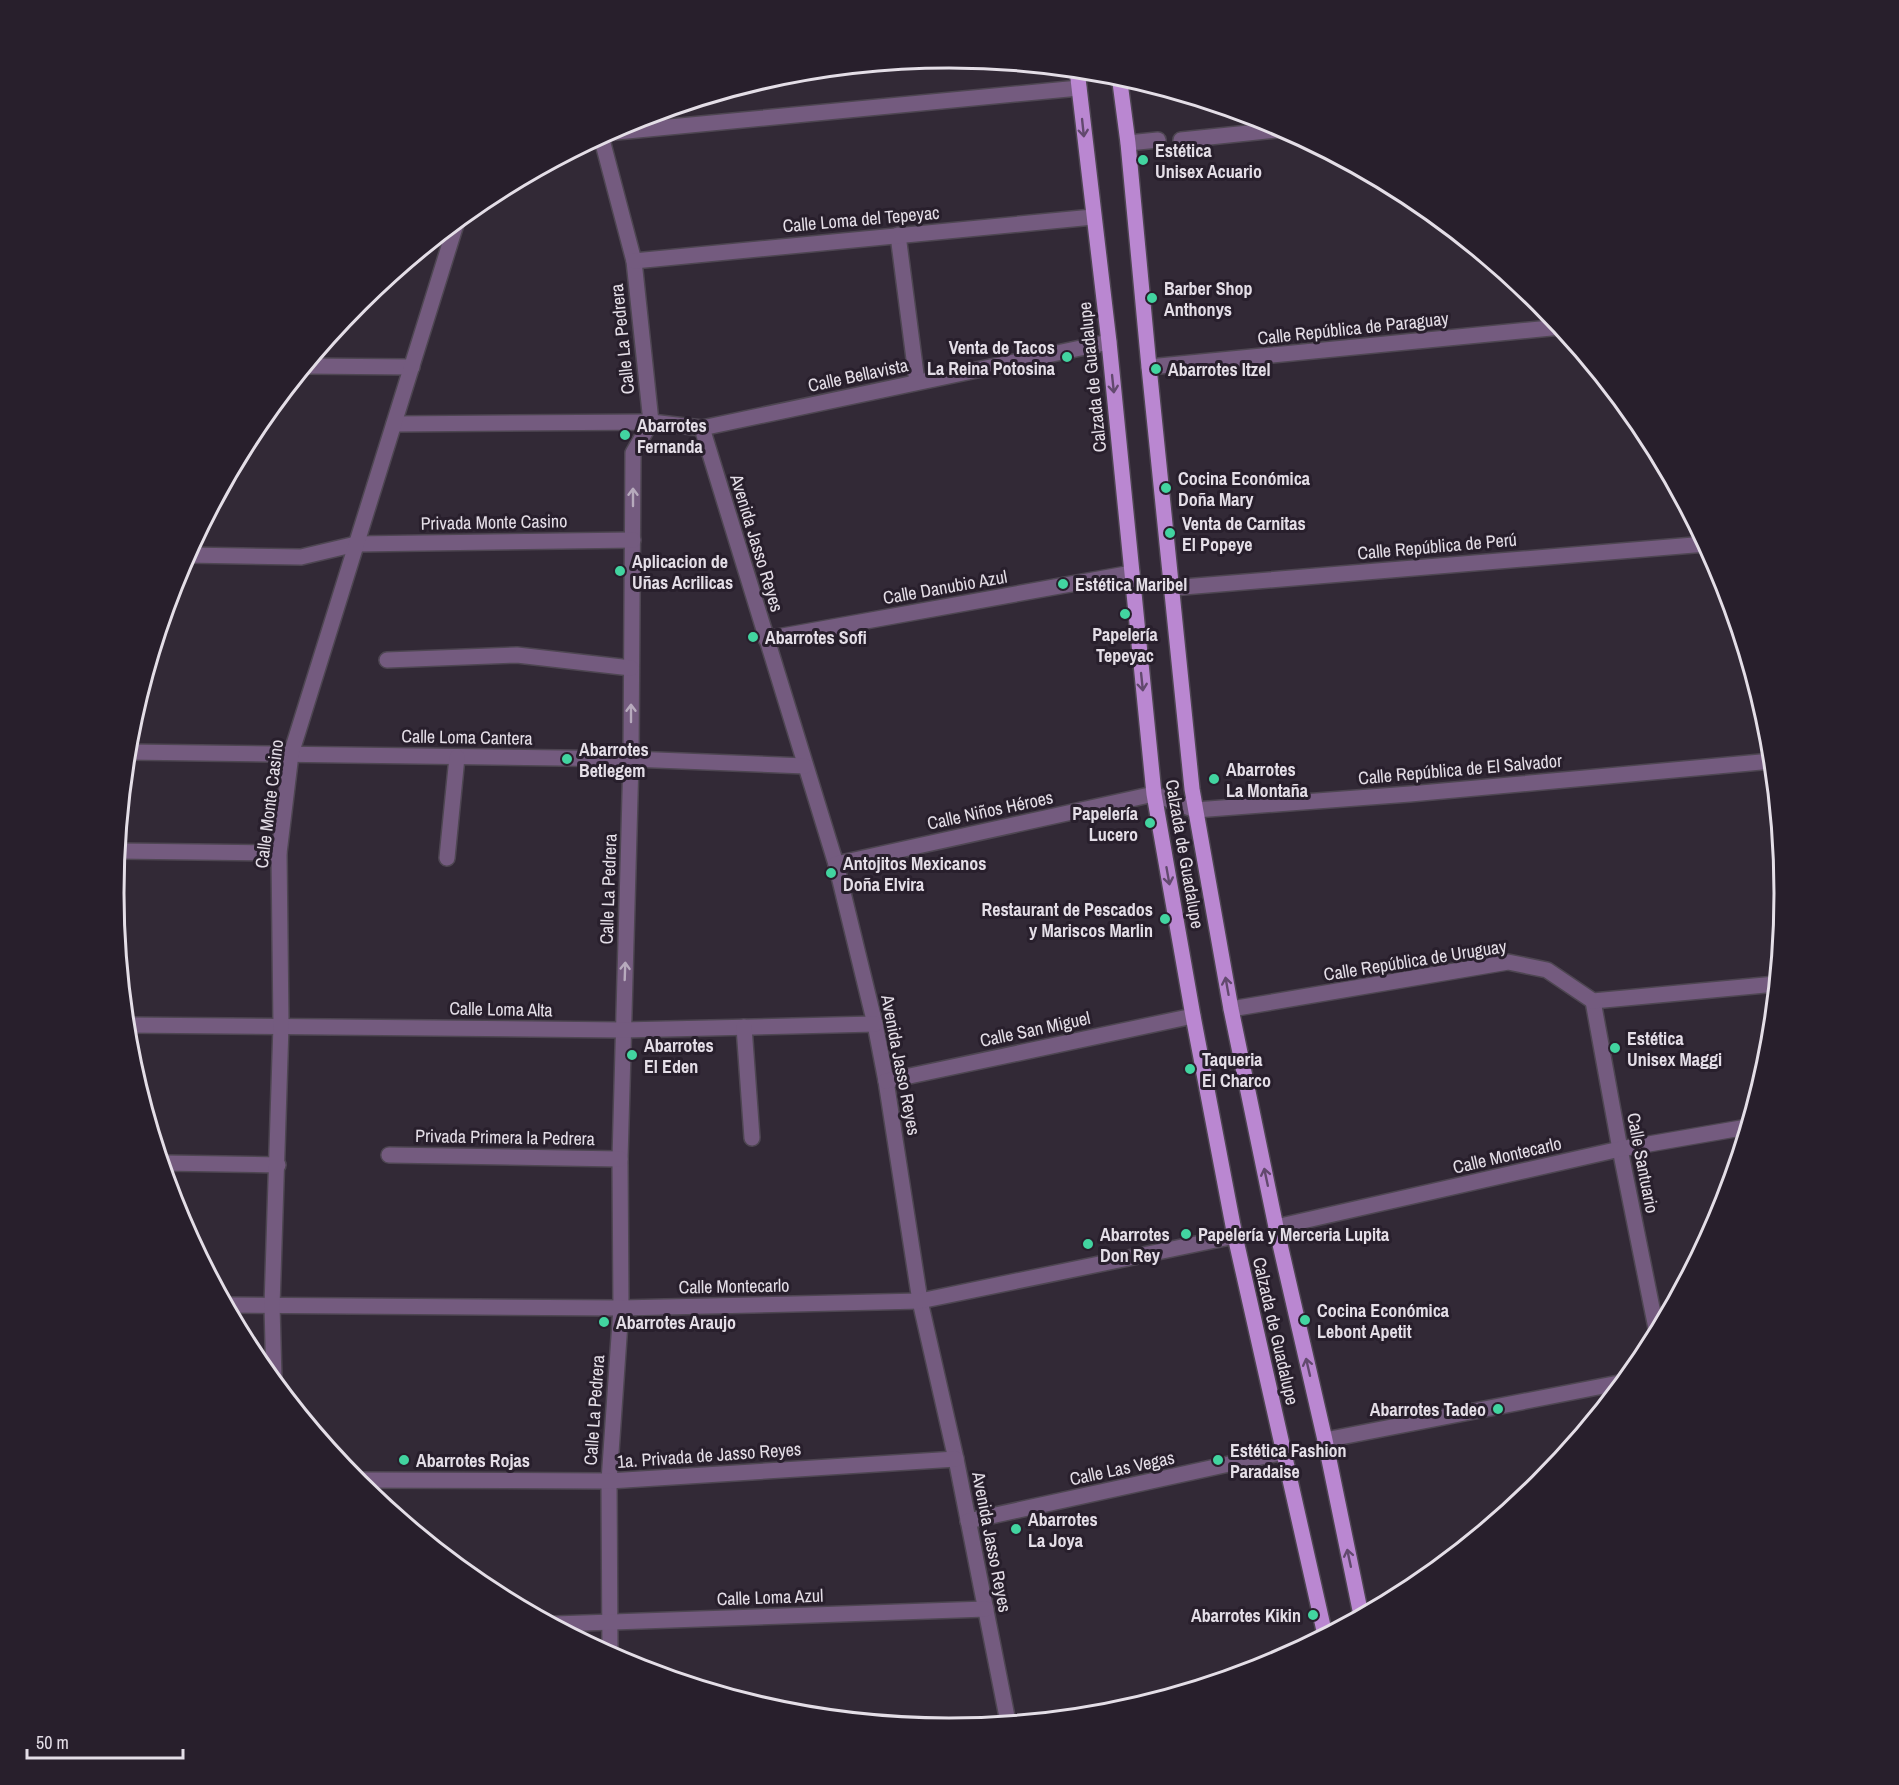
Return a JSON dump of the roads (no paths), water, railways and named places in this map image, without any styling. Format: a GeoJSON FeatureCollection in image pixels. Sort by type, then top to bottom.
{"type":"FeatureCollection","features":[{"type":"Feature","properties":{"kind":"main road","name":"Calzada de Guadalupe"},"geometry":{"type":"LineString","coordinates":[[1078,78],[1109,342],[1154,794],[1235,1236],[1323,1627]]}},
{"type":"Feature","properties":{"kind":"main road","name":"Calzada de Guadalupe"},"geometry":{"type":"LineString","coordinates":[[1120,86],[1195,810],[1231,1010],[1360,1608]]}},
{"type":"Feature","properties":{"kind":"street"},"geometry":{"type":"LineString","coordinates":[[633,130],[1079,88]]}},
{"type":"Feature","properties":{"kind":"street"},"geometry":{"type":"LineString","coordinates":[[1181,140],[1267,131]]}},
{"type":"Feature","properties":{"kind":"street"},"geometry":{"type":"LineString","coordinates":[[1128,142],[1158,140]]}},
{"type":"Feature","properties":{"kind":"street","name":"Calle La Pedrera"},"geometry":{"type":"LineString","coordinates":[[603,144],[634,261],[651,422],[633,453],[631,759],[620,1158],[621,1308],[609,1480],[610,1644]]}},
{"type":"Feature","properties":{"kind":"street","name":"Calle Loma del Tepeyac"},"geometry":{"type":"LineString","coordinates":[[634,261],[1093,217]]}},
{"type":"Feature","properties":{"kind":"street","name":"Calle Monte Casino"},"geometry":{"type":"LineString","coordinates":[[274,1365],[272,1306],[281,1025],[279,853],[291,754],[453,234]]}},
{"type":"Feature","properties":{"kind":"street"},"geometry":{"type":"LineString","coordinates":[[898,235],[917,382]]}},
{"type":"Feature","properties":{"kind":"street","name":"Calle República de Paraguay"},"geometry":{"type":"LineString","coordinates":[[1149,367],[1551,328]]}},
{"type":"Feature","properties":{"kind":"street","name":"Calle Bellavista"},"geometry":{"type":"LineString","coordinates":[[651,422],[702,428],[1109,342]]}},
{"type":"Feature","properties":{"kind":"street"},"geometry":{"type":"LineString","coordinates":[[315,366],[412,367]]}},
{"type":"Feature","properties":{"kind":"street"},"geometry":{"type":"LineString","coordinates":[[394,424],[651,422]]}},
{"type":"Feature","properties":{"kind":"street","name":"Avenida Jasso Reyes"},"geometry":{"type":"LineString","coordinates":[[702,428],[836,864],[875,1024],[920,1301],[956,1459],[1007,1716]]}},
{"type":"Feature","properties":{"kind":"street","name":"Privada Monte Casino"},"geometry":{"type":"LineString","coordinates":[[197,555],[301,556],[356,544],[633,540]]}},
{"type":"Feature","properties":{"kind":"street","name":"Calle República de Perú"},"geometry":{"type":"LineString","coordinates":[[1171,588],[1697,545]]}},
{"type":"Feature","properties":{"kind":"street","name":"Calle Danubio Azul"},"geometry":{"type":"LineString","coordinates":[[766,639],[1132,573]]}},
{"type":"Feature","properties":{"kind":"street"},"geometry":{"type":"LineString","coordinates":[[387,660],[517,654],[631,668]]}},
{"type":"Feature","properties":{"kind":"street","name":"Calle Loma Cantera"},"geometry":{"type":"LineString","coordinates":[[137,752],[631,759],[805,766]]}},
{"type":"Feature","properties":{"kind":"street"},"geometry":{"type":"LineString","coordinates":[[447,858],[457,757]]}},
{"type":"Feature","properties":{"kind":"street","name":"Calle República de El Salvador"},"geometry":{"type":"LineString","coordinates":[[1154,794],[1195,810],[1410,794],[1763,762]]}},
{"type":"Feature","properties":{"kind":"street","name":"Calle Niños Héroes"},"geometry":{"type":"LineString","coordinates":[[836,864],[1154,794]]}},
{"type":"Feature","properties":{"kind":"street"},"geometry":{"type":"LineString","coordinates":[[126,851],[279,853]]}},
{"type":"Feature","properties":{"kind":"street","name":"Calle República de Uruguay"},"geometry":{"type":"LineString","coordinates":[[1231,1010],[1508,962],[1547,970],[1593,1001]]}},
{"type":"Feature","properties":{"kind":"street"},"geometry":{"type":"LineString","coordinates":[[1593,1001],[1769,985]]}},
{"type":"Feature","properties":{"kind":"street","name":"Calle Santuario"},"geometry":{"type":"LineString","coordinates":[[1593,1001],[1654,1320]]}},
{"type":"Feature","properties":{"kind":"street","name":"Calle San Miguel"},"geometry":{"type":"LineString","coordinates":[[886,1081],[1193,1016]]}},
{"type":"Feature","properties":{"kind":"street","name":"Calle Loma Alta"},"geometry":{"type":"LineString","coordinates":[[136,1025],[623,1030],[875,1024]]}},
{"type":"Feature","properties":{"kind":"street"},"geometry":{"type":"LineString","coordinates":[[744,1027],[752,1138]]}},
{"type":"Feature","properties":{"kind":"street","name":"Calle Montecarlo"},"geometry":{"type":"LineString","coordinates":[[1276,1227],[1620,1149],[1740,1128]]}},
{"type":"Feature","properties":{"kind":"street","name":"Privada Primera la Pedrera"},"geometry":{"type":"LineString","coordinates":[[389,1155],[620,1158]]}},
{"type":"Feature","properties":{"kind":"street"},"geometry":{"type":"LineString","coordinates":[[170,1163],[278,1165]]}},
{"type":"Feature","properties":{"kind":"street","name":"Calle Montecarlo"},"geometry":{"type":"LineString","coordinates":[[235,1305],[621,1308],[920,1301],[1235,1236]]}},
{"type":"Feature","properties":{"kind":"street"},"geometry":{"type":"LineString","coordinates":[[1324,1440],[1611,1384]]}},
{"type":"Feature","properties":{"kind":"street","name":"Calle Las Vegas"},"geometry":{"type":"LineString","coordinates":[[968,1521],[1284,1452]]}},
{"type":"Feature","properties":{"kind":"street","name":"1a. Privada de Jasso Reyes"},"geometry":{"type":"LineString","coordinates":[[370,1480],[609,1480],[956,1459]]}},
{"type":"Feature","properties":{"kind":"street","name":"Calle Loma Azul"},"geometry":{"type":"LineString","coordinates":[[569,1623],[986,1609]]}},
{"type":"Feature","properties":{"kind":"place","name":"Estética Unisex Acuario"},"geometry":{"type":"Point","coordinates":[1143,160]}},
{"type":"Feature","properties":{"kind":"place","name":"Barber Shop Anthonys"},"geometry":{"type":"Point","coordinates":[1152,298]}},
{"type":"Feature","properties":{"kind":"place","name":"Venta de Tacos La Reina Potosina"},"geometry":{"type":"Point","coordinates":[1067,357]}},
{"type":"Feature","properties":{"kind":"place","name":"Abarrotes Itzel"},"geometry":{"type":"Point","coordinates":[1156,369]}},
{"type":"Feature","properties":{"kind":"place","name":"Abarrotes Fernanda"},"geometry":{"type":"Point","coordinates":[625,435]}},
{"type":"Feature","properties":{"kind":"place","name":"Cocina Económica Doña Mary"},"geometry":{"type":"Point","coordinates":[1166,488]}},
{"type":"Feature","properties":{"kind":"place","name":"Venta de Carnitas El Popeye"},"geometry":{"type":"Point","coordinates":[1170,533]}},
{"type":"Feature","properties":{"kind":"place","name":"Aplicacion de Uñas Acrilicas"},"geometry":{"type":"Point","coordinates":[620,571]}},
{"type":"Feature","properties":{"kind":"place","name":"Estética Maribel"},"geometry":{"type":"Point","coordinates":[1063,584]}},
{"type":"Feature","properties":{"kind":"place","name":"Papelería Tepeyac"},"geometry":{"type":"Point","coordinates":[1125,614]}},
{"type":"Feature","properties":{"kind":"place","name":"Abarrotes Sofi"},"geometry":{"type":"Point","coordinates":[753,637]}},
{"type":"Feature","properties":{"kind":"place","name":"Abarrotes Betlegem"},"geometry":{"type":"Point","coordinates":[567,759]}},
{"type":"Feature","properties":{"kind":"place","name":"Abarrotes La Montaña"},"geometry":{"type":"Point","coordinates":[1214,779]}},
{"type":"Feature","properties":{"kind":"place","name":"Papelería Lucero"},"geometry":{"type":"Point","coordinates":[1150,823]}},
{"type":"Feature","properties":{"kind":"place","name":"Antojitos Mexicanos Doña Elvira"},"geometry":{"type":"Point","coordinates":[831,873]}},
{"type":"Feature","properties":{"kind":"place","name":"Restaurant de Pescados y Mariscos Marlin"},"geometry":{"type":"Point","coordinates":[1165,919]}},
{"type":"Feature","properties":{"kind":"place","name":"Estética Unisex Maggi"},"geometry":{"type":"Point","coordinates":[1615,1048]}},
{"type":"Feature","properties":{"kind":"place","name":"Abarrotes El Eden"},"geometry":{"type":"Point","coordinates":[632,1055]}},
{"type":"Feature","properties":{"kind":"place","name":"Taqueria El Charco"},"geometry":{"type":"Point","coordinates":[1190,1069]}},
{"type":"Feature","properties":{"kind":"place","name":"Papelería y Merceria Lupita"},"geometry":{"type":"Point","coordinates":[1186,1234]}},
{"type":"Feature","properties":{"kind":"place","name":"Abarrotes Don Rey"},"geometry":{"type":"Point","coordinates":[1088,1244]}},
{"type":"Feature","properties":{"kind":"place","name":"Cocina Económica Lebont Apetit"},"geometry":{"type":"Point","coordinates":[1305,1320]}},
{"type":"Feature","properties":{"kind":"place","name":"Abarrotes Araujo"},"geometry":{"type":"Point","coordinates":[604,1322]}},
{"type":"Feature","properties":{"kind":"place","name":"Abarrotes Tadeo"},"geometry":{"type":"Point","coordinates":[1498,1409]}},
{"type":"Feature","properties":{"kind":"place","name":"Abarrotes Rojas"},"geometry":{"type":"Point","coordinates":[404,1460]}},
{"type":"Feature","properties":{"kind":"place","name":"Estética Fashion Paradaise"},"geometry":{"type":"Point","coordinates":[1218,1460]}},
{"type":"Feature","properties":{"kind":"place","name":"Abarrotes La Joya"},"geometry":{"type":"Point","coordinates":[1016,1529]}},
{"type":"Feature","properties":{"kind":"place","name":"Abarrotes Kikin"},"geometry":{"type":"Point","coordinates":[1313,1615]}}]}
